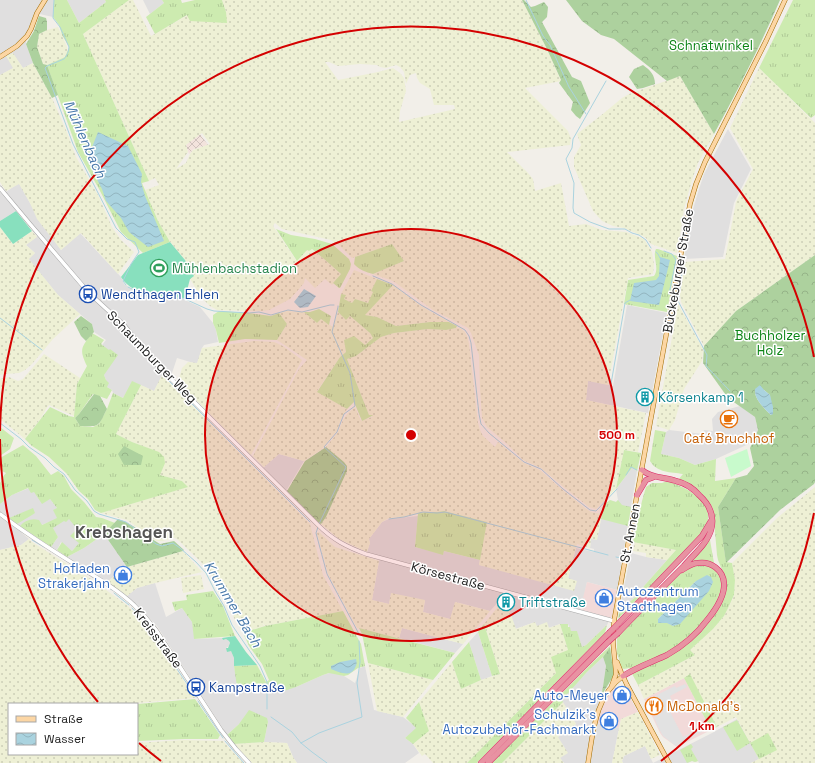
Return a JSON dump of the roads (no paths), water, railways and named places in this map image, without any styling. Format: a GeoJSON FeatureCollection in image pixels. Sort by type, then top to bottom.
{"type":"FeatureCollection","features":[{"type":"Feature","properties":{"kind":"highway"},"geometry":{"type":"LineString","coordinates":[[488,763],[618,633],[706,542],[712,529],[712,518],[707,504],[699,494],[691,488],[676,481],[648,475],[642,470]]}},
{"type":"Feature","properties":{"kind":"highway"},"geometry":{"type":"LineString","coordinates":[[637,495],[646,480],[655,476]]}},
{"type":"Feature","properties":{"kind":"highway"},"geometry":{"type":"LineString","coordinates":[[481,763],[609,633],[616,622],[702,536],[712,518]]}},
{"type":"Feature","properties":{"kind":"highway"},"geometry":{"type":"LineString","coordinates":[[623,676],[638,667],[678,648],[699,630],[710,617],[719,601],[723,592],[724,584],[721,572],[708,563],[699,562],[691,564],[683,569],[667,582]]}},
{"type":"Feature","properties":{"kind":"main road"},"geometry":{"type":"LineString","coordinates":[[0,57],[18,46],[28,36],[37,13],[45,0]]}},
{"type":"Feature","properties":{"kind":"main road","name":"Bückeburger Straße"},"geometry":{"type":"LineString","coordinates":[[652,413],[690,204],[696,184],[719,133],[766,41],[785,0]]}},
{"type":"Feature","properties":{"kind":"main road","name":"St. Annen"},"geometry":{"type":"LineString","coordinates":[[588,763],[599,708],[612,685],[616,674],[613,642],[652,413]]}},
{"type":"Feature","properties":{"kind":"main road","name":"St. Annen"},"geometry":{"type":"LineString","coordinates":[[612,685],[623,676],[614,654]]}},
{"type":"Feature","properties":{"kind":"main road"},"geometry":{"type":"LineString","coordinates":[[623,676],[669,763]]}},
{"type":"Feature","properties":{"kind":"street","name":"Schaumburger Weg"},"geometry":{"type":"LineString","coordinates":[[0,188],[89,294],[124,325],[152,360],[318,526],[330,536]]}},
{"type":"Feature","properties":{"kind":"street","name":"Kreisstraße"},"geometry":{"type":"LineString","coordinates":[[0,514],[33,538],[123,595],[134,605],[156,630],[224,734],[249,763]]}},
{"type":"Feature","properties":{"kind":"street","name":"Körsestraße"},"geometry":{"type":"LineString","coordinates":[[330,536],[352,549],[366,554],[616,622]]}},
{"type":"Feature","properties":{"kind":"water"},"geometry":{"type":"Polygon","coordinates":[[[98,132],[128,146],[142,174],[141,182],[145,196],[164,241],[148,247],[129,232],[121,218],[106,201],[102,189],[87,160],[98,132]]]}},
{"type":"Feature","properties":{"kind":"water"},"geometry":{"type":"Polygon","coordinates":[[[660,257],[670,260],[659,305],[630,301],[634,283],[656,280],[659,276],[660,257]]]}},
{"type":"Feature","properties":{"kind":"water"},"geometry":{"type":"Polygon","coordinates":[[[304,289],[316,296],[308,307],[300,308],[294,302],[304,289]]]}},
{"type":"Feature","properties":{"kind":"water"},"geometry":{"type":"Polygon","coordinates":[[[760,385],[770,395],[773,407],[773,414],[771,415],[756,396],[755,389],[760,385]]]}},
{"type":"Feature","properties":{"kind":"water"},"geometry":{"type":"Polygon","coordinates":[[[707,575],[711,577],[713,582],[709,591],[680,624],[673,626],[667,623],[658,623],[658,619],[696,581],[707,575]]]}},
{"type":"Feature","properties":{"kind":"water"},"geometry":{"type":"Polygon","coordinates":[[[356,659],[357,663],[355,668],[350,673],[347,674],[337,672],[331,669],[331,666],[340,662],[356,659]]]}},
{"type":"Feature","properties":{"kind":"waterway","name":"Mühlenbach"},"geometry":{"type":"LineString","coordinates":[[54,0],[53,18],[60,27],[69,49],[64,59],[45,68],[73,144],[116,228],[127,239],[135,242],[139,252],[131,264],[123,281],[126,285]]}},
{"type":"Feature","properties":{"kind":"waterway"},"geometry":{"type":"LineString","coordinates":[[526,0],[543,36],[550,45],[569,87],[586,114]]}},
{"type":"Feature","properties":{"kind":"waterway"},"geometry":{"type":"LineString","coordinates":[[606,81],[573,139],[572,148],[566,159],[574,183],[574,213],[590,222],[609,229],[625,229],[639,235],[646,240],[651,248]]}},
{"type":"Feature","properties":{"kind":"waterway"},"geometry":{"type":"LineString","coordinates":[[664,251],[672,254],[676,260],[669,294]]}},
{"type":"Feature","properties":{"kind":"waterway"},"geometry":{"type":"LineString","coordinates":[[656,252],[660,258]]}},
{"type":"Feature","properties":{"kind":"waterway"},"geometry":{"type":"LineString","coordinates":[[682,273],[678,301],[707,355],[706,366],[730,391]]}},
{"type":"Feature","properties":{"kind":"waterway"},"geometry":{"type":"LineString","coordinates":[[373,276],[392,284],[421,305],[465,330],[471,343],[481,424],[489,433],[524,462],[541,469],[563,489],[590,510],[596,511],[617,489]]}},
{"type":"Feature","properties":{"kind":"waterway","name":"Mühlenbach"},"geometry":{"type":"LineString","coordinates":[[128,287],[152,297],[185,299],[214,311],[249,313],[259,312],[271,315],[288,310],[302,312],[334,305]]}},
{"type":"Feature","properties":{"kind":"waterway"},"geometry":{"type":"LineString","coordinates":[[611,384],[625,303],[630,300]]}},
{"type":"Feature","properties":{"kind":"waterway","name":"Mühlenbach"},"geometry":{"type":"LineString","coordinates":[[319,524],[346,467],[324,447],[337,432],[344,414],[355,406],[350,373],[332,332],[338,306]]}},
{"type":"Feature","properties":{"kind":"waterway"},"geometry":{"type":"LineString","coordinates":[[0,318],[42,350]]}},
{"type":"Feature","properties":{"kind":"waterway"},"geometry":{"type":"LineString","coordinates":[[165,377],[310,522]]}},
{"type":"Feature","properties":{"kind":"waterway","name":"Krummer Bach"},"geometry":{"type":"LineString","coordinates":[[0,423],[64,474],[75,490],[87,501],[94,511],[99,514],[126,522],[156,544],[162,546],[173,543],[196,562],[206,573],[224,606],[232,625],[260,666],[267,682],[267,709]]}},
{"type":"Feature","properties":{"kind":"waterway"},"geometry":{"type":"LineString","coordinates":[[626,475],[631,467],[637,470]]}},
{"type":"Feature","properties":{"kind":"waterway"},"geometry":{"type":"LineString","coordinates":[[389,519],[423,512],[445,512],[608,555]]}},
{"type":"Feature","properties":{"kind":"waterway","name":"Mühlenbach"},"geometry":{"type":"LineString","coordinates":[[318,527],[316,533],[327,574],[359,634]]}},
{"type":"Feature","properties":{"kind":"waterway"},"geometry":{"type":"LineString","coordinates":[[32,540],[44,547]]}},
{"type":"Feature","properties":{"kind":"waterway"},"geometry":{"type":"LineString","coordinates":[[616,557],[621,558]]}},
{"type":"Feature","properties":{"kind":"waterway"},"geometry":{"type":"LineString","coordinates":[[93,577],[112,590]]}},
{"type":"Feature","properties":{"kind":"waterway"},"geometry":{"type":"LineString","coordinates":[[114,593],[129,605]]}},
{"type":"Feature","properties":{"kind":"waterway"},"geometry":{"type":"LineString","coordinates":[[132,608],[155,635],[175,664]]}},
{"type":"Feature","properties":{"kind":"waterway","name":"Mühlenbach"},"geometry":{"type":"LineString","coordinates":[[301,743],[319,733],[362,717],[357,683],[360,662],[359,641]]}},
{"type":"Feature","properties":{"kind":"waterway"},"geometry":{"type":"LineString","coordinates":[[177,669],[196,697]]}},
{"type":"Feature","properties":{"kind":"waterway"},"geometry":{"type":"LineString","coordinates":[[198,701],[223,738]]}},
{"type":"Feature","properties":{"kind":"waterway","name":"Krummer Bach"},"geometry":{"type":"LineString","coordinates":[[271,717],[292,732],[301,743],[327,763]]}},
{"type":"Feature","properties":{"kind":"waterway"},"geometry":{"type":"LineString","coordinates":[[225,741],[244,763]]}},
{"type":"Feature","properties":{"kind":"place","name":"Mühlenbachstadion"},"geometry":{"type":"Point","coordinates":[159,268]}},
{"type":"Feature","properties":{"kind":"place","name":"Wendthagen Ehlen"},"geometry":{"type":"Point","coordinates":[88,294]}},
{"type":"Feature","properties":{"kind":"place","name":"Körsenkamp 1"},"geometry":{"type":"Point","coordinates":[645,397]}},
{"type":"Feature","properties":{"kind":"place","name":"Café Bruchhof"},"geometry":{"type":"Point","coordinates":[729,419]}},
{"type":"Feature","properties":{"kind":"place","name":"Hofladen Strakerjahn"},"geometry":{"type":"Point","coordinates":[123,575]}},
{"type":"Feature","properties":{"kind":"place","name":"Autozentrum Stadthagen"},"geometry":{"type":"Point","coordinates":[604,598]}},
{"type":"Feature","properties":{"kind":"place","name":"Triftstraße"},"geometry":{"type":"Point","coordinates":[506,602]}},
{"type":"Feature","properties":{"kind":"place","name":"Kampstraße"},"geometry":{"type":"Point","coordinates":[196,687]}},
{"type":"Feature","properties":{"kind":"place","name":"Auto-Meyer"},"geometry":{"type":"Point","coordinates":[622,695]}},
{"type":"Feature","properties":{"kind":"place","name":"McDonald's"},"geometry":{"type":"Point","coordinates":[654,706]}},
{"type":"Feature","properties":{"kind":"place","name":"Schulzik's Autozubehör-Fachmarkt"},"geometry":{"type":"Point","coordinates":[609,721]}},
{"type":"Feature","properties":{"kind":"district","name":"Krebshagen"},"geometry":{"type":"Point","coordinates":[124,532]}},
{"type":"Feature","properties":{"kind":"park label","name":"Schnatwinkel"},"geometry":{"type":"Point","coordinates":[711,45]}},
{"type":"Feature","properties":{"kind":"park label","name":"Buchholzer Holz"},"geometry":{"type":"Point","coordinates":[770,342]}}]}
